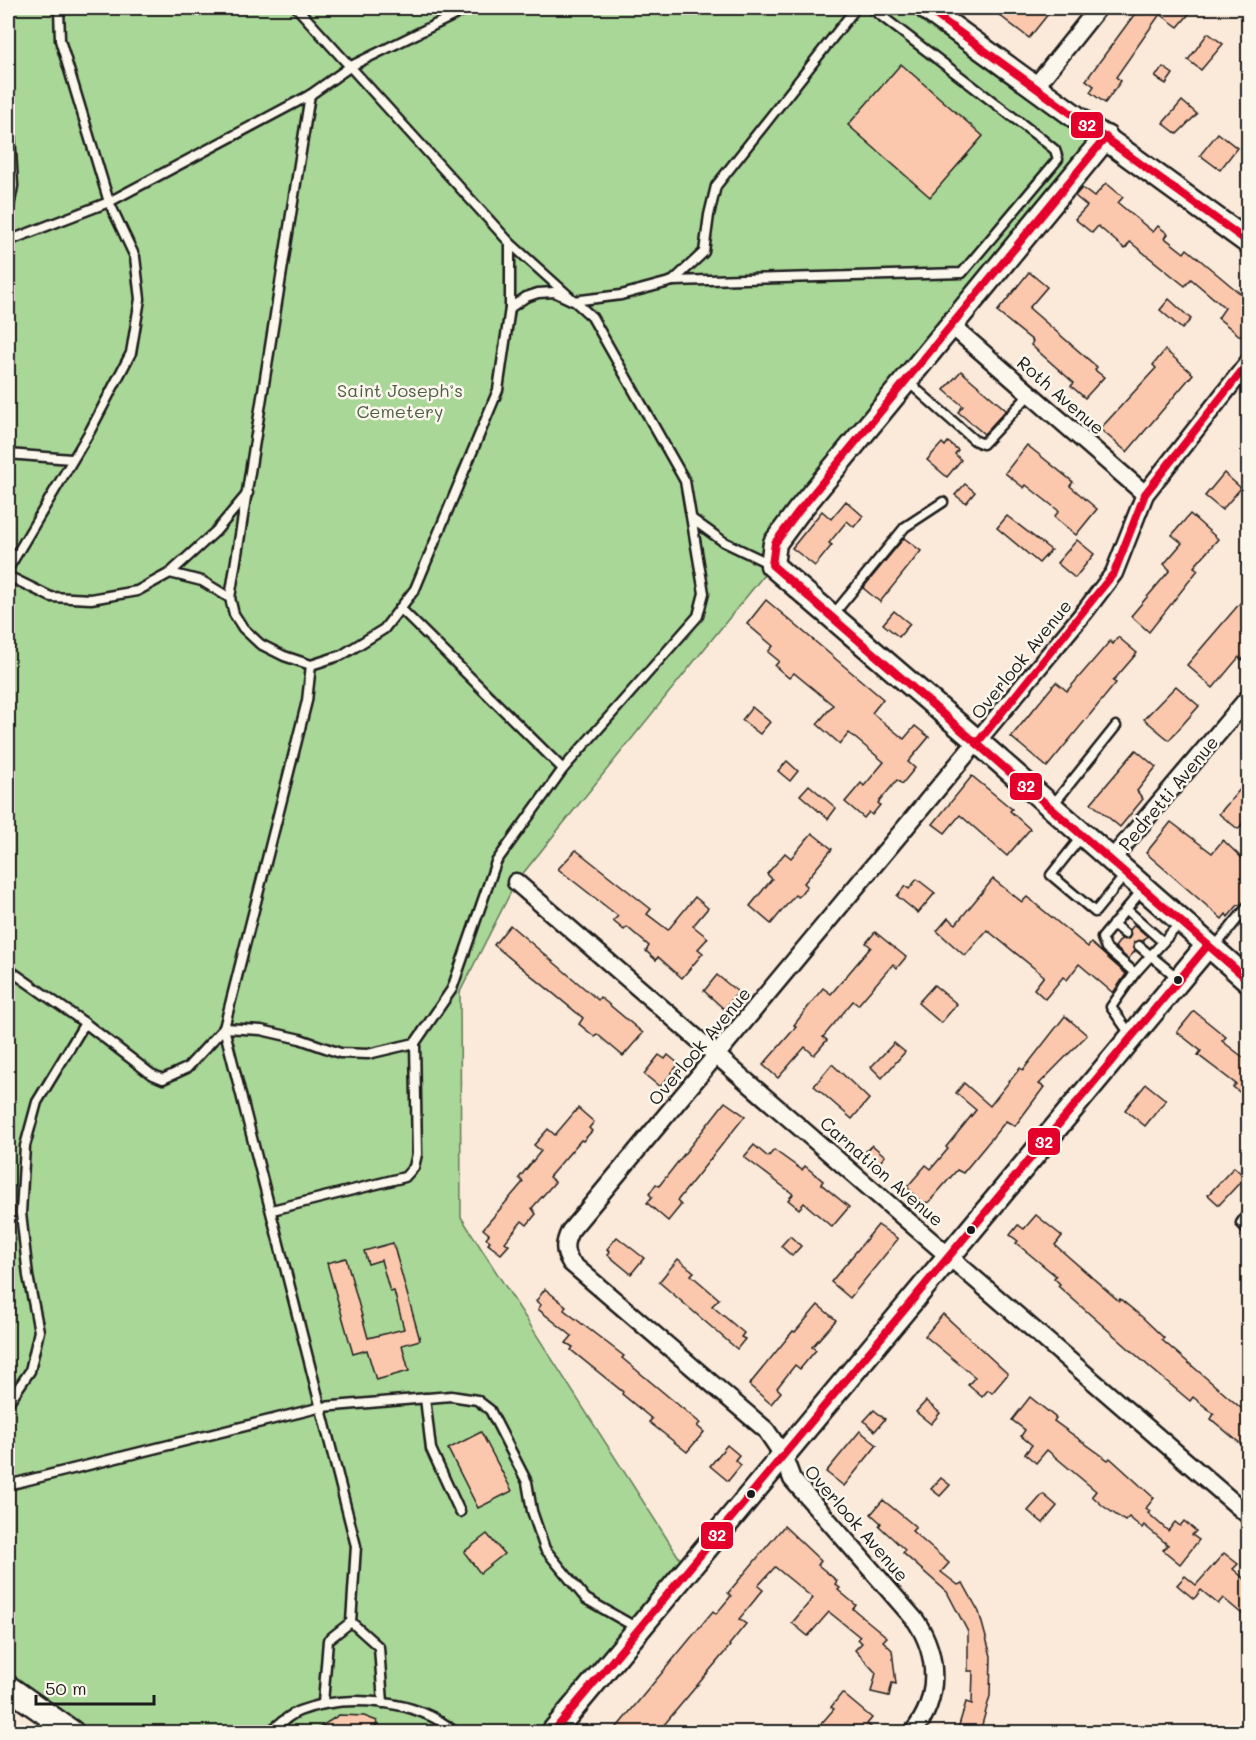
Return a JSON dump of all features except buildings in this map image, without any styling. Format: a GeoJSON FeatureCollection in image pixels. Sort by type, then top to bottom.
{"type":"FeatureCollection","features":[{"type":"Feature","properties":{"kind":"street"},"geometry":{"type":"LineString","coordinates":[[926,8],[1248,242]]}},
{"type":"Feature","properties":{"kind":"street"},"geometry":{"type":"LineString","coordinates":[[1035,87],[1098,8]]}},
{"type":"Feature","properties":{"kind":"street"},"geometry":{"type":"LineString","coordinates":[[1106,137],[781,534],[771,555],[772,565],[978,742],[1248,980]]}},
{"type":"Feature","properties":{"kind":"street","name":"Roth Avenue"},"geometry":{"type":"LineString","coordinates":[[951,325],[1145,494]]}},
{"type":"Feature","properties":{"kind":"street","name":"Overlook Avenue"},"geometry":{"type":"LineString","coordinates":[[913,1732],[928,1706],[932,1692],[933,1662],[924,1634],[916,1621],[792,1479],[783,1455],[766,1430],[571,1263],[564,1249],[570,1231],[978,742],[1114,573],[1145,494],[1248,363]]}},
{"type":"Feature","properties":{"kind":"street","name":"Pedretti Avenue"},"geometry":{"type":"LineString","coordinates":[[1119,867],[1248,698]]}},
{"type":"Feature","properties":{"kind":"street","name":"Carnation Avenue"},"geometry":{"type":"LineString","coordinates":[[516,882],[949,1254],[1248,1515]]}},
{"type":"Feature","properties":{"kind":"street"},"geometry":{"type":"LineString","coordinates":[[553,1732],[1131,1036],[1179,979],[1210,947]]}},
{"type":"Feature","properties":{"kind":"street"},"geometry":{"type":"LineString","coordinates":[[8,1687],[72,1732]]}},
{"type":"Feature","properties":{"kind":"lane"},"geometry":{"type":"LineString","coordinates":[[8,569],[71,459],[90,431],[131,353],[140,299],[135,257],[109,202],[60,40],[59,8]]}},
{"type":"Feature","properties":{"kind":"lane"},"geometry":{"type":"LineString","coordinates":[[272,1210],[405,1177],[414,1167],[417,1154],[416,1043],[452,989],[496,862],[563,769],[698,616],[704,593],[686,481],[592,317],[510,243],[297,8]]}},
{"type":"Feature","properties":{"kind":"lane"},"geometry":{"type":"LineString","coordinates":[[8,241],[109,202],[310,95],[351,66],[469,8]]}},
{"type":"Feature","properties":{"kind":"lane"},"geometry":{"type":"LineString","coordinates":[[673,281],[704,252],[716,186],[856,8]]}},
{"type":"Feature","properties":{"kind":"lane"},"geometry":{"type":"LineString","coordinates":[[510,308],[526,297],[538,293],[554,292],[573,301],[621,295],[673,281],[962,273],[1058,159],[1055,150],[871,8]]}},
{"type":"Feature","properties":{"kind":"lane"},"geometry":{"type":"LineString","coordinates":[[310,95],[230,598],[234,614],[243,628],[260,644],[284,656],[311,665],[342,655],[384,629],[415,589],[498,390],[510,308],[510,243]]}},
{"type":"Feature","properties":{"kind":"lane"},"geometry":{"type":"LineString","coordinates":[[8,96],[13,186],[8,212]]}},
{"type":"Feature","properties":{"kind":"lane"},"geometry":{"type":"LineString","coordinates":[[906,380],[974,440],[983,444],[1030,394]]}},
{"type":"Feature","properties":{"kind":"lane"},"geometry":{"type":"LineString","coordinates":[[8,454],[71,459]]}},
{"type":"Feature","properties":{"kind":"lane"},"geometry":{"type":"LineString","coordinates":[[8,576],[51,597],[91,599],[137,591],[170,573],[216,531],[248,492]]}},
{"type":"Feature","properties":{"kind":"lane"},"geometry":{"type":"LineString","coordinates":[[832,616],[905,528],[944,502]]}},
{"type":"Feature","properties":{"kind":"lane"},"geometry":{"type":"LineString","coordinates":[[692,519],[724,542],[772,565]]}},
{"type":"Feature","properties":{"kind":"lane"},"geometry":{"type":"LineString","coordinates":[[170,573],[202,581],[230,598]]}},
{"type":"Feature","properties":{"kind":"lane"},"geometry":{"type":"LineString","coordinates":[[400,608],[563,769]]}},
{"type":"Feature","properties":{"kind":"lane"},"geometry":{"type":"LineString","coordinates":[[8,969],[85,1023],[151,1074],[163,1079],[187,1068],[224,1028],[308,701],[311,665]]}},
{"type":"Feature","properties":{"kind":"lane"},"geometry":{"type":"LineString","coordinates":[[1051,806],[1116,726]]}},
{"type":"Feature","properties":{"kind":"lane"},"geometry":{"type":"LineString","coordinates":[[1083,835],[1051,875],[1095,912],[1119,867]]}},
{"type":"Feature","properties":{"kind":"lane"},"geometry":{"type":"LineString","coordinates":[[1135,973],[1106,948],[1102,938],[1143,888]]}},
{"type":"Feature","properties":{"kind":"lane"},"geometry":{"type":"LineString","coordinates":[[1210,947],[1248,906]]}},
{"type":"Feature","properties":{"kind":"lane"},"geometry":{"type":"LineString","coordinates":[[1126,909],[1163,942]]}},
{"type":"Feature","properties":{"kind":"lane"},"geometry":{"type":"LineString","coordinates":[[1131,1036],[1111,1007],[1135,973],[1181,921]]}},
{"type":"Feature","properties":{"kind":"lane"},"geometry":{"type":"LineString","coordinates":[[1113,924],[1125,934]]}},
{"type":"Feature","properties":{"kind":"lane"},"geometry":{"type":"LineString","coordinates":[[1139,946],[1179,979]]}},
{"type":"Feature","properties":{"kind":"lane"},"geometry":{"type":"LineString","coordinates":[[8,1403],[30,1371],[39,1331],[28,1276],[21,1213],[25,1146],[37,1102],[85,1023]]}},
{"type":"Feature","properties":{"kind":"lane"},"geometry":{"type":"LineString","coordinates":[[224,1028],[271,1032],[340,1053],[368,1054],[416,1043]]}},
{"type":"Feature","properties":{"kind":"lane"},"geometry":{"type":"LineString","coordinates":[[224,1028],[356,1546],[351,1622],[328,1640],[323,1704]]}},
{"type":"Feature","properties":{"kind":"lane"},"geometry":{"type":"LineString","coordinates":[[1248,1213],[1241,1223],[1248,1230]]}},
{"type":"Feature","properties":{"kind":"lane"},"geometry":{"type":"LineString","coordinates":[[8,1485],[322,1407],[452,1396],[477,1400],[490,1410],[527,1482],[532,1511],[545,1549],[586,1599],[638,1629]]}},
{"type":"Feature","properties":{"kind":"lane"},"geometry":{"type":"LineString","coordinates":[[424,1398],[431,1449],[460,1512]]}},
{"type":"Feature","properties":{"kind":"lane"},"geometry":{"type":"LineString","coordinates":[[351,1622],[379,1647],[383,1703]]}},
{"type":"Feature","properties":{"kind":"lane"},"geometry":{"type":"LineString","coordinates":[[269,1732],[297,1711],[323,1704],[383,1703],[418,1709],[455,1732]]}},
{"type":"Feature","properties":{"kind":"green space","name":"Saint Joseph’s Cemetery"},"geometry":{"type":"Polygon","coordinates":[[[8,8],[926,8],[1106,137],[951,325],[772,565],[516,882],[460,992],[461,1217],[687,1570],[553,1732],[72,1732],[8,1687],[8,8]]]}},
{"type":"Feature","properties":{"kind":"transit line","name":"32"},"geometry":{"type":"LineString","coordinates":[[926,8],[1248,242]]}},
{"type":"Feature","properties":{"kind":"transit line","name":"32"},"geometry":{"type":"LineString","coordinates":[[1106,137],[798,512],[775,543],[772,565],[1248,980]]}},
{"type":"Feature","properties":{"kind":"transit line","name":"32"},"geometry":{"type":"LineString","coordinates":[[978,742],[1114,573],[1145,494],[1248,363]]}},
{"type":"Feature","properties":{"kind":"transit line","name":"32"},"geometry":{"type":"LineString","coordinates":[[553,1732],[1208,945]]}}]}
